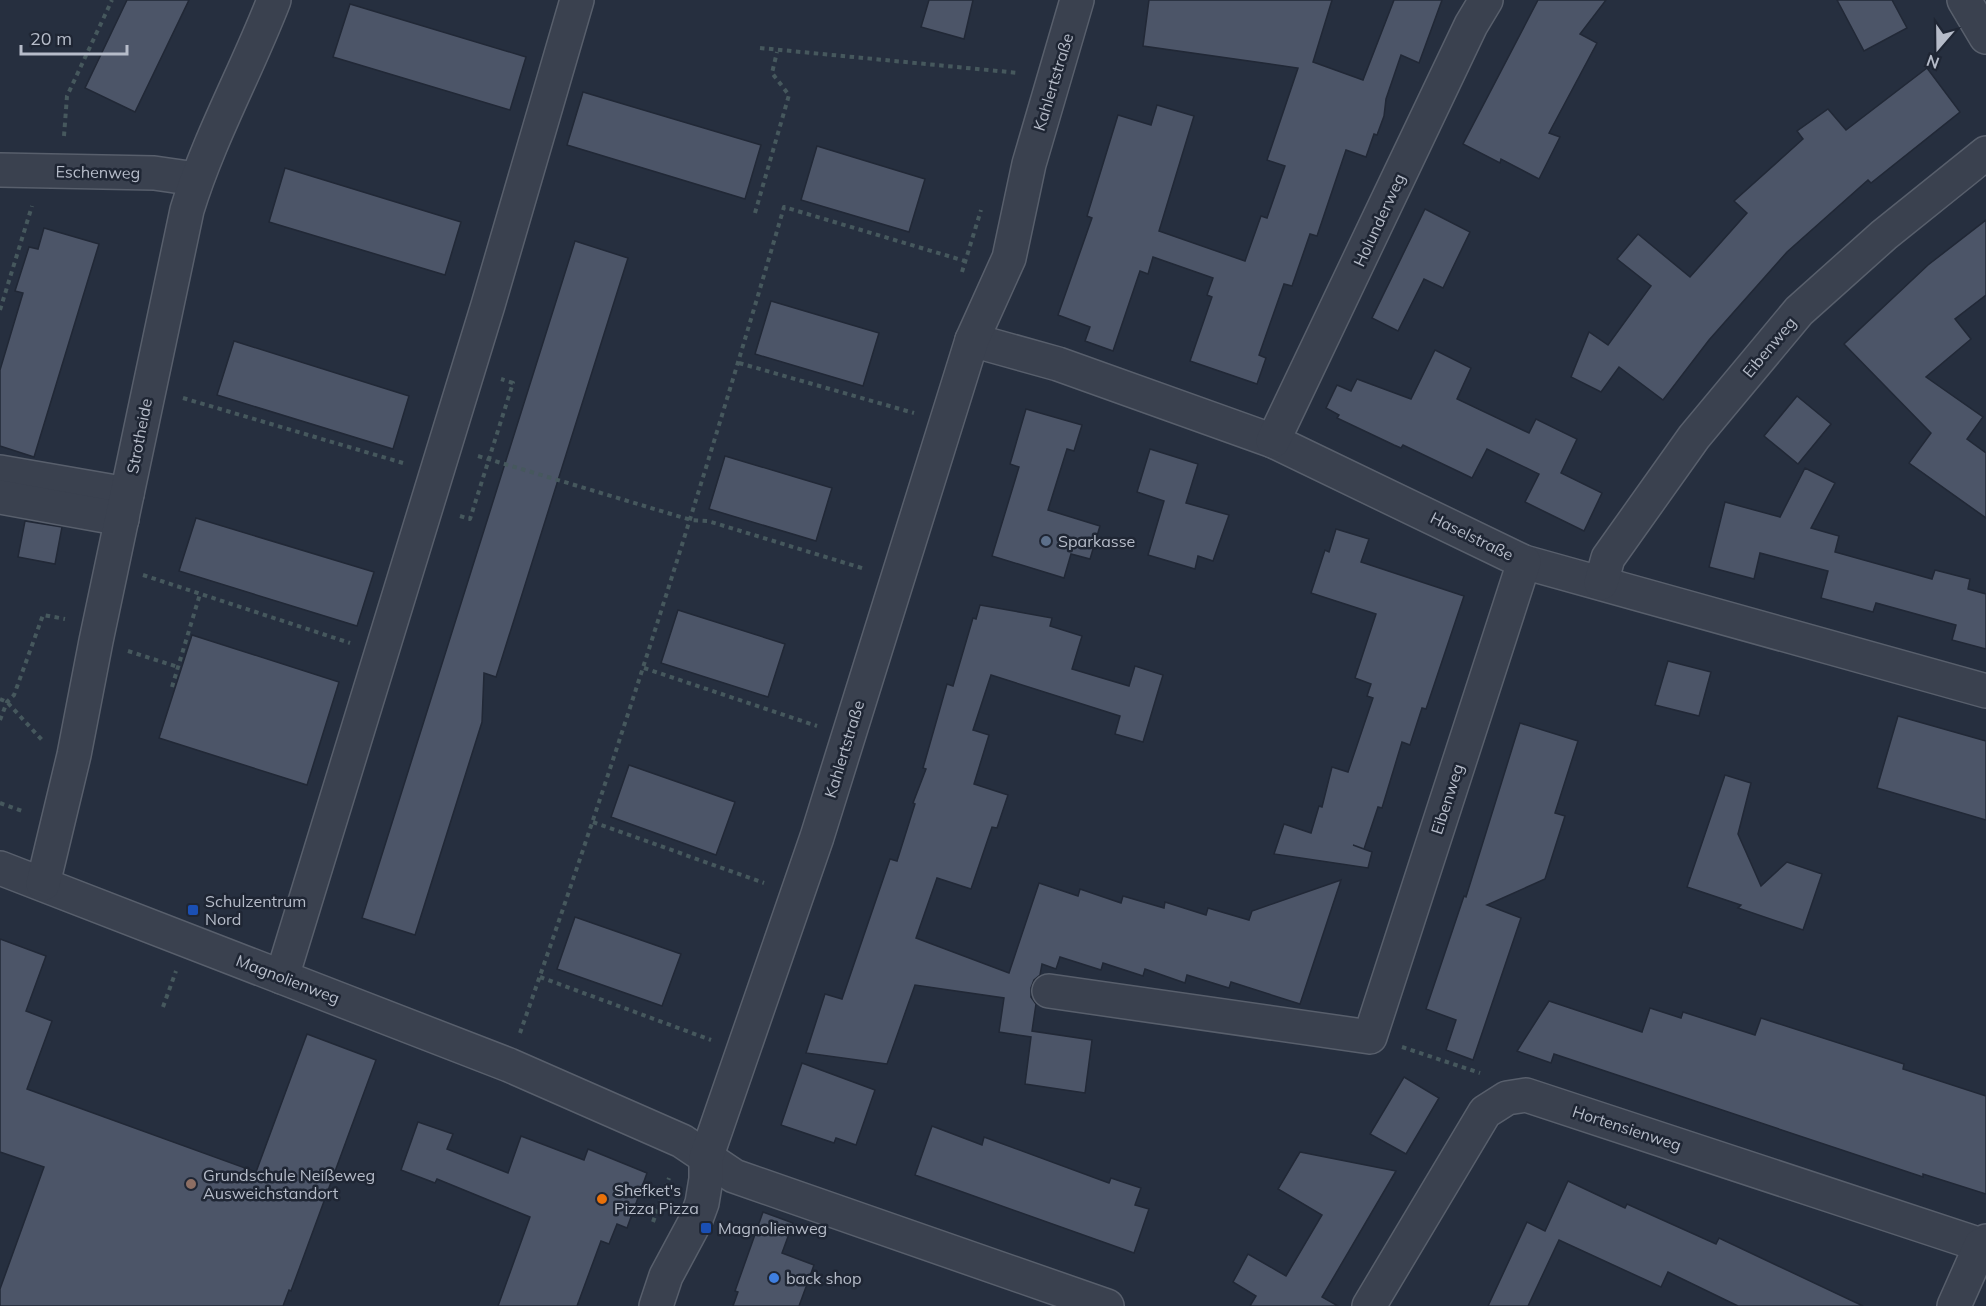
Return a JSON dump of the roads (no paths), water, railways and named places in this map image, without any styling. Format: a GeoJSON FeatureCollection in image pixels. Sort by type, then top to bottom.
{"type":"FeatureCollection","features":[{"type":"Feature","properties":{"kind":"street","name":"Strotheide"},"geometry":{"type":"LineString","coordinates":[[43,884],[74,755],[148,387],[187,210],[196,179],[274,0]]}},
{"type":"Feature","properties":{"kind":"street"},"geometry":{"type":"LineString","coordinates":[[282,976],[488,305],[577,0]]}},
{"type":"Feature","properties":{"kind":"street","name":"Kahlertstraße"},"geometry":{"type":"LineString","coordinates":[[661,1291],[702,1203],[706,1160],[817,837],[973,337],[1009,258],[1029,164],[1077,0]]}},
{"type":"Feature","properties":{"kind":"street","name":"Holunderweg"},"geometry":{"type":"LineString","coordinates":[[1273,441],[1486,0]]}},
{"type":"Feature","properties":{"kind":"street"},"geometry":{"type":"LineString","coordinates":[[1964,0],[1986,37]]}},
{"type":"Feature","properties":{"kind":"street","name":"Eibenweg"},"geometry":{"type":"LineString","coordinates":[[1601,583],[1608,558],[1694,437],[1799,311],[1884,235],[1986,153]]}},
{"type":"Feature","properties":{"kind":"street","name":"Eschenweg"},"geometry":{"type":"LineString","coordinates":[[0,170],[154,173],[196,179]]}},
{"type":"Feature","properties":{"kind":"street","name":"Haselstraße"},"geometry":{"type":"LineString","coordinates":[[973,337],[1059,364],[1273,441],[1524,562],[1986,691]]}},
{"type":"Feature","properties":{"kind":"street"},"geometry":{"type":"LineString","coordinates":[[0,472],[125,506]]}},
{"type":"Feature","properties":{"kind":"street"},"geometry":{"type":"LineString","coordinates":[[0,497],[125,506]]}},
{"type":"Feature","properties":{"kind":"street","name":"Eibenweg"},"geometry":{"type":"LineString","coordinates":[[1048,991],[1370,1037],[1524,562]]}},
{"type":"Feature","properties":{"kind":"street","name":"Magnolienweg"},"geometry":{"type":"LineString","coordinates":[[0,868],[509,1065],[682,1141],[706,1160],[738,1177],[1107,1306]]}},
{"type":"Feature","properties":{"kind":"street","name":"Hortensienweg"},"geometry":{"type":"LineString","coordinates":[[1369,1306],[1485,1112],[1507,1098],[1526,1095],[1983,1243]]}},
{"type":"Feature","properties":{"kind":"street"},"geometry":{"type":"LineString","coordinates":[[1954,1306],[1983,1243]]}},
{"type":"Feature","properties":{"kind":"place","name":"Sparkasse"},"geometry":{"type":"Point","coordinates":[1046,541]}},
{"type":"Feature","properties":{"kind":"place","name":"Schulzentrum Nord"},"geometry":{"type":"Point","coordinates":[193,910]}},
{"type":"Feature","properties":{"kind":"place","name":"Grundschule Neißeweg Ausweichstandort"},"geometry":{"type":"Point","coordinates":[191,1184]}},
{"type":"Feature","properties":{"kind":"place","name":"Shefket's Pizza Pizza"},"geometry":{"type":"Point","coordinates":[602,1199]}},
{"type":"Feature","properties":{"kind":"place","name":"Magnolienweg"},"geometry":{"type":"Point","coordinates":[706,1228]}},
{"type":"Feature","properties":{"kind":"place","name":"back shop"},"geometry":{"type":"Point","coordinates":[774,1278]}}]}
